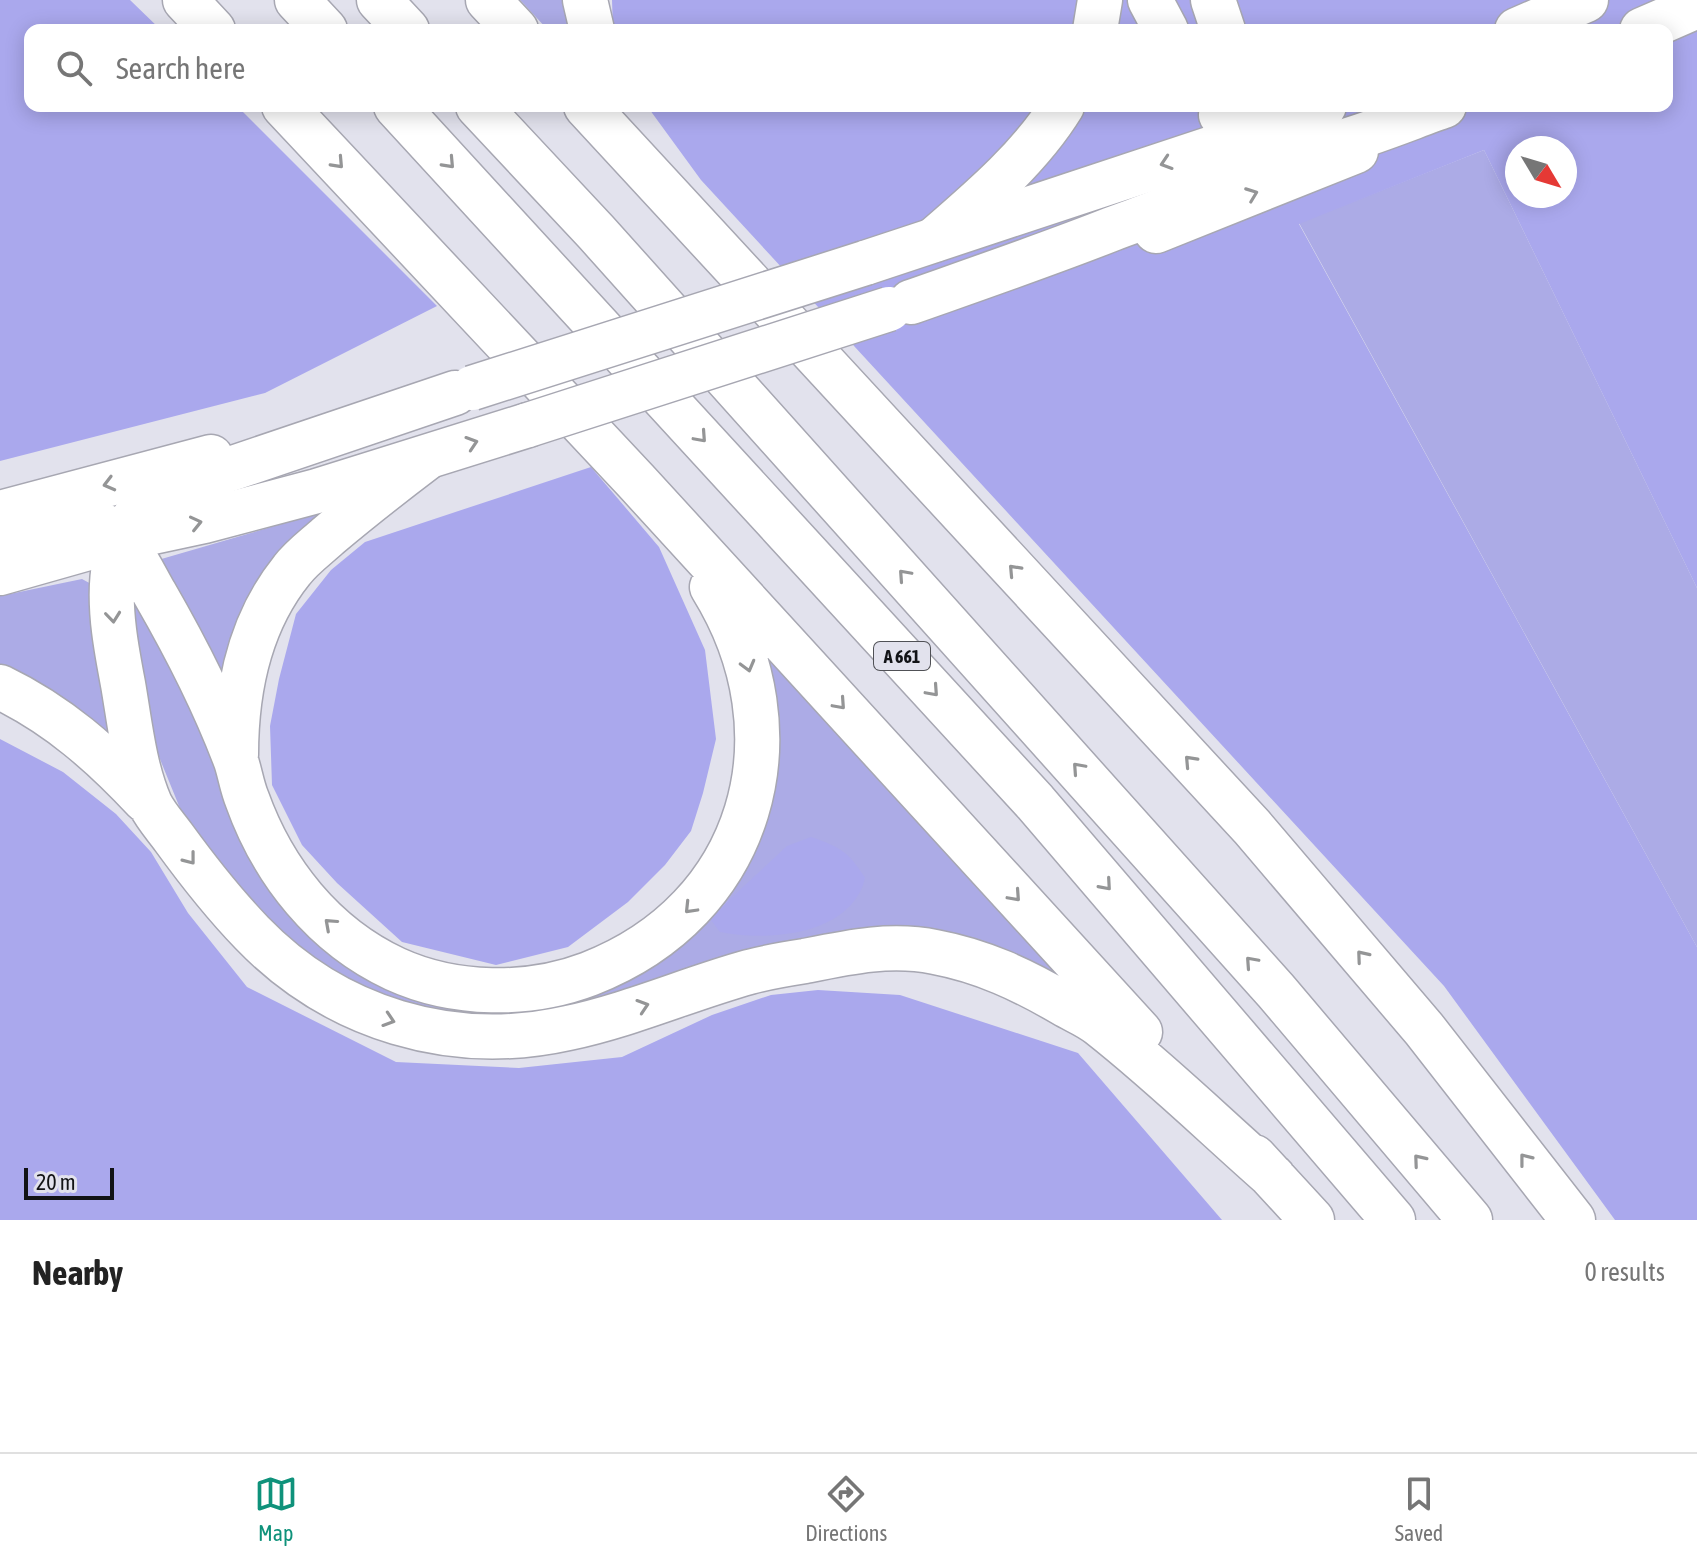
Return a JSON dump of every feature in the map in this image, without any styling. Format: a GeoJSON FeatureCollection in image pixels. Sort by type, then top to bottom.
{"type":"FeatureCollection","features":[{"type":"Feature","properties":{"kind":"main road"},"geometry":{"type":"LineString","coordinates":[[185,0],[207,24]]}},
{"type":"Feature","properties":{"kind":"main road"},"geometry":{"type":"LineString","coordinates":[[297,0],[319,24]]}},
{"type":"Feature","properties":{"kind":"main road"},"geometry":{"type":"LineString","coordinates":[[379,0],[401,24]]}},
{"type":"Feature","properties":{"kind":"main road"},"geometry":{"type":"LineString","coordinates":[[488,0],[510,24]]}},
{"type":"Feature","properties":{"kind":"main road"},"geometry":{"type":"LineString","coordinates":[[585,0],[591,24]]}},
{"type":"Feature","properties":{"kind":"main road"},"geometry":{"type":"LineString","coordinates":[[1096,24],[1100,0]]}},
{"type":"Feature","properties":{"kind":"main road"},"geometry":{"type":"LineString","coordinates":[[1150,0],[1163,24]]}},
{"type":"Feature","properties":{"kind":"main road"},"geometry":{"type":"LineString","coordinates":[[1213,0],[1221,24]]}},
{"type":"Feature","properties":{"kind":"main road"},"geometry":{"type":"LineString","coordinates":[[1531,24],[1586,0]]}},
{"type":"Feature","properties":{"kind":"main road"},"geometry":{"type":"LineString","coordinates":[[1656,24],[1697,6]]}},
{"type":"Feature","properties":{"kind":"main road"},"geometry":{"type":"LineString","coordinates":[[290,112],[636,481],[1312,1220]]}},
{"type":"Feature","properties":{"kind":"main road","name":"A 661"},"geometry":{"type":"LineString","coordinates":[[402,112],[1035,802],[1393,1220]]}},
{"type":"Feature","properties":{"kind":"main road","name":"A 661"},"geometry":{"type":"LineString","coordinates":[[484,112],[596,232],[1140,838],[1276,991],[1470,1220]]}},
{"type":"Feature","properties":{"kind":"main road"},"geometry":{"type":"LineString","coordinates":[[592,112],[1252,827],[1424,1029],[1573,1220]]}},
{"type":"Feature","properties":{"kind":"main road"},"geometry":{"type":"LineString","coordinates":[[626,112],[690,218]]}},
{"type":"Feature","properties":{"kind":"main road"},"geometry":{"type":"LineString","coordinates":[[934,240],[977,203],[1051,125],[1059,112]]}},
{"type":"Feature","properties":{"kind":"main road"},"geometry":{"type":"LineString","coordinates":[[151,806],[130,733],[111,600],[113,568],[120,539],[136,514],[165,491],[934,240],[1230,117],[1273,112]]}},
{"type":"Feature","properties":{"kind":"main road"},"geometry":{"type":"LineString","coordinates":[[1230,117],[1263,151],[1282,154],[1305,151],[1425,112]]}},
{"type":"Feature","properties":{"kind":"main road"},"geometry":{"type":"LineString","coordinates":[[900,305],[1151,233],[1451,112]]}},
{"type":"Feature","properties":{"kind":"main road"},"geometry":{"type":"LineString","coordinates":[[0,573],[120,539],[317,491],[425,459],[900,305],[1055,251],[1186,198],[1208,186],[1233,156],[1230,117]]}},
{"type":"Feature","properties":{"kind":"main road"},"geometry":{"type":"LineString","coordinates":[[0,513],[464,391]]}},
{"type":"Feature","properties":{"kind":"main road"},"geometry":{"type":"LineString","coordinates":[[236,761],[236,725],[247,662],[256,631],[271,600],[293,569],[311,551],[425,459]]}},
{"type":"Feature","properties":{"kind":"main road"},"geometry":{"type":"LineString","coordinates":[[0,530],[79,519],[108,528],[137,563],[177,633],[236,761],[247,798],[281,870],[325,920],[371,956],[394,968],[415,977],[447,984],[513,990],[575,979],[629,957],[650,943],[698,900],[731,849],[754,783],[757,726],[748,662],[731,617],[689,549],[636,481]]}},
{"type":"Feature","properties":{"kind":"main road"},"geometry":{"type":"LineString","coordinates":[[0,687],[56,718],[103,756],[151,806],[234,914],[264,945],[311,982],[361,1010],[443,1033],[507,1038],[570,1028],[752,971],[864,949],[934,951],[1004,971],[1096,1022],[1273,1177]]}},
{"type":"Feature","properties":{"kind":"shaded area"},"geometry":{"type":"Polygon","coordinates":[[[0,0],[130,0],[155,24],[24,24],[24,112],[243,112],[437,306],[265,393],[0,461],[0,0]]]}},
{"type":"Feature","properties":{"kind":"shaded area"},"geometry":{"type":"Polygon","coordinates":[[[520,0],[570,0],[575,24],[542,24],[520,0]]]}},
{"type":"Feature","properties":{"kind":"shaded area"},"geometry":{"type":"Polygon","coordinates":[[[612,0],[1697,0],[1697,588],[1512,208],[1577,208],[1577,136],[1505,136],[1505,193],[1484,150],[1299,224],[1697,947],[1697,1220],[1615,1220],[1444,986],[701,180],[651,112],[1673,112],[1673,24],[613,24],[612,0]]]}},
{"type":"Feature","properties":{"kind":"shaded area"},"geometry":{"type":"Polygon","coordinates":[[[1484,150],[1505,193],[1505,208],[1512,208],[1697,588],[1697,947],[1299,223],[1484,150]]]}},
{"type":"Feature","properties":{"kind":"shaded area"},"geometry":{"type":"Polygon","coordinates":[[[591,467],[659,547],[705,650],[716,739],[691,831],[665,865],[628,902],[568,947],[496,965],[402,942],[337,883],[302,845],[272,785],[270,726],[296,614],[331,570],[365,542],[591,467]]]}},
{"type":"Feature","properties":{"kind":"shaded area"},"geometry":{"type":"Polygon","coordinates":[[[319,513],[328,517],[227,713],[158,560],[319,513]]]}},
{"type":"Feature","properties":{"kind":"shaded area"},"geometry":{"type":"Polygon","coordinates":[[[82,579],[93,585],[119,745],[0,675],[0,596],[82,579]]]}},
{"type":"Feature","properties":{"kind":"shaded area"},"geometry":{"type":"Polygon","coordinates":[[[132,587],[137,588],[253,844],[463,1008],[721,897],[753,626],[1068,983],[999,950],[478,1022],[368,996],[278,936],[188,828],[153,742],[141,693],[132,587]],[[865,878],[742,889],[716,912],[865,878]]]}},
{"type":"Feature","properties":{"kind":"shaded area"},"geometry":{"type":"Polygon","coordinates":[[[0,739],[63,772],[116,814],[151,852],[188,913],[247,987],[396,1062],[519,1068],[622,1057],[712,1015],[771,995],[818,990],[900,995],[1078,1053],[1222,1220],[0,1220],[0,739]]]}},
{"type":"Feature","properties":{"kind":"shaded area"},"geometry":{"type":"Polygon","coordinates":[[[811,837],[843,852],[865,878],[857,897],[844,912],[826,923],[784,934],[761,936],[720,932],[711,920],[716,912],[787,846],[811,837]]]}}]}
